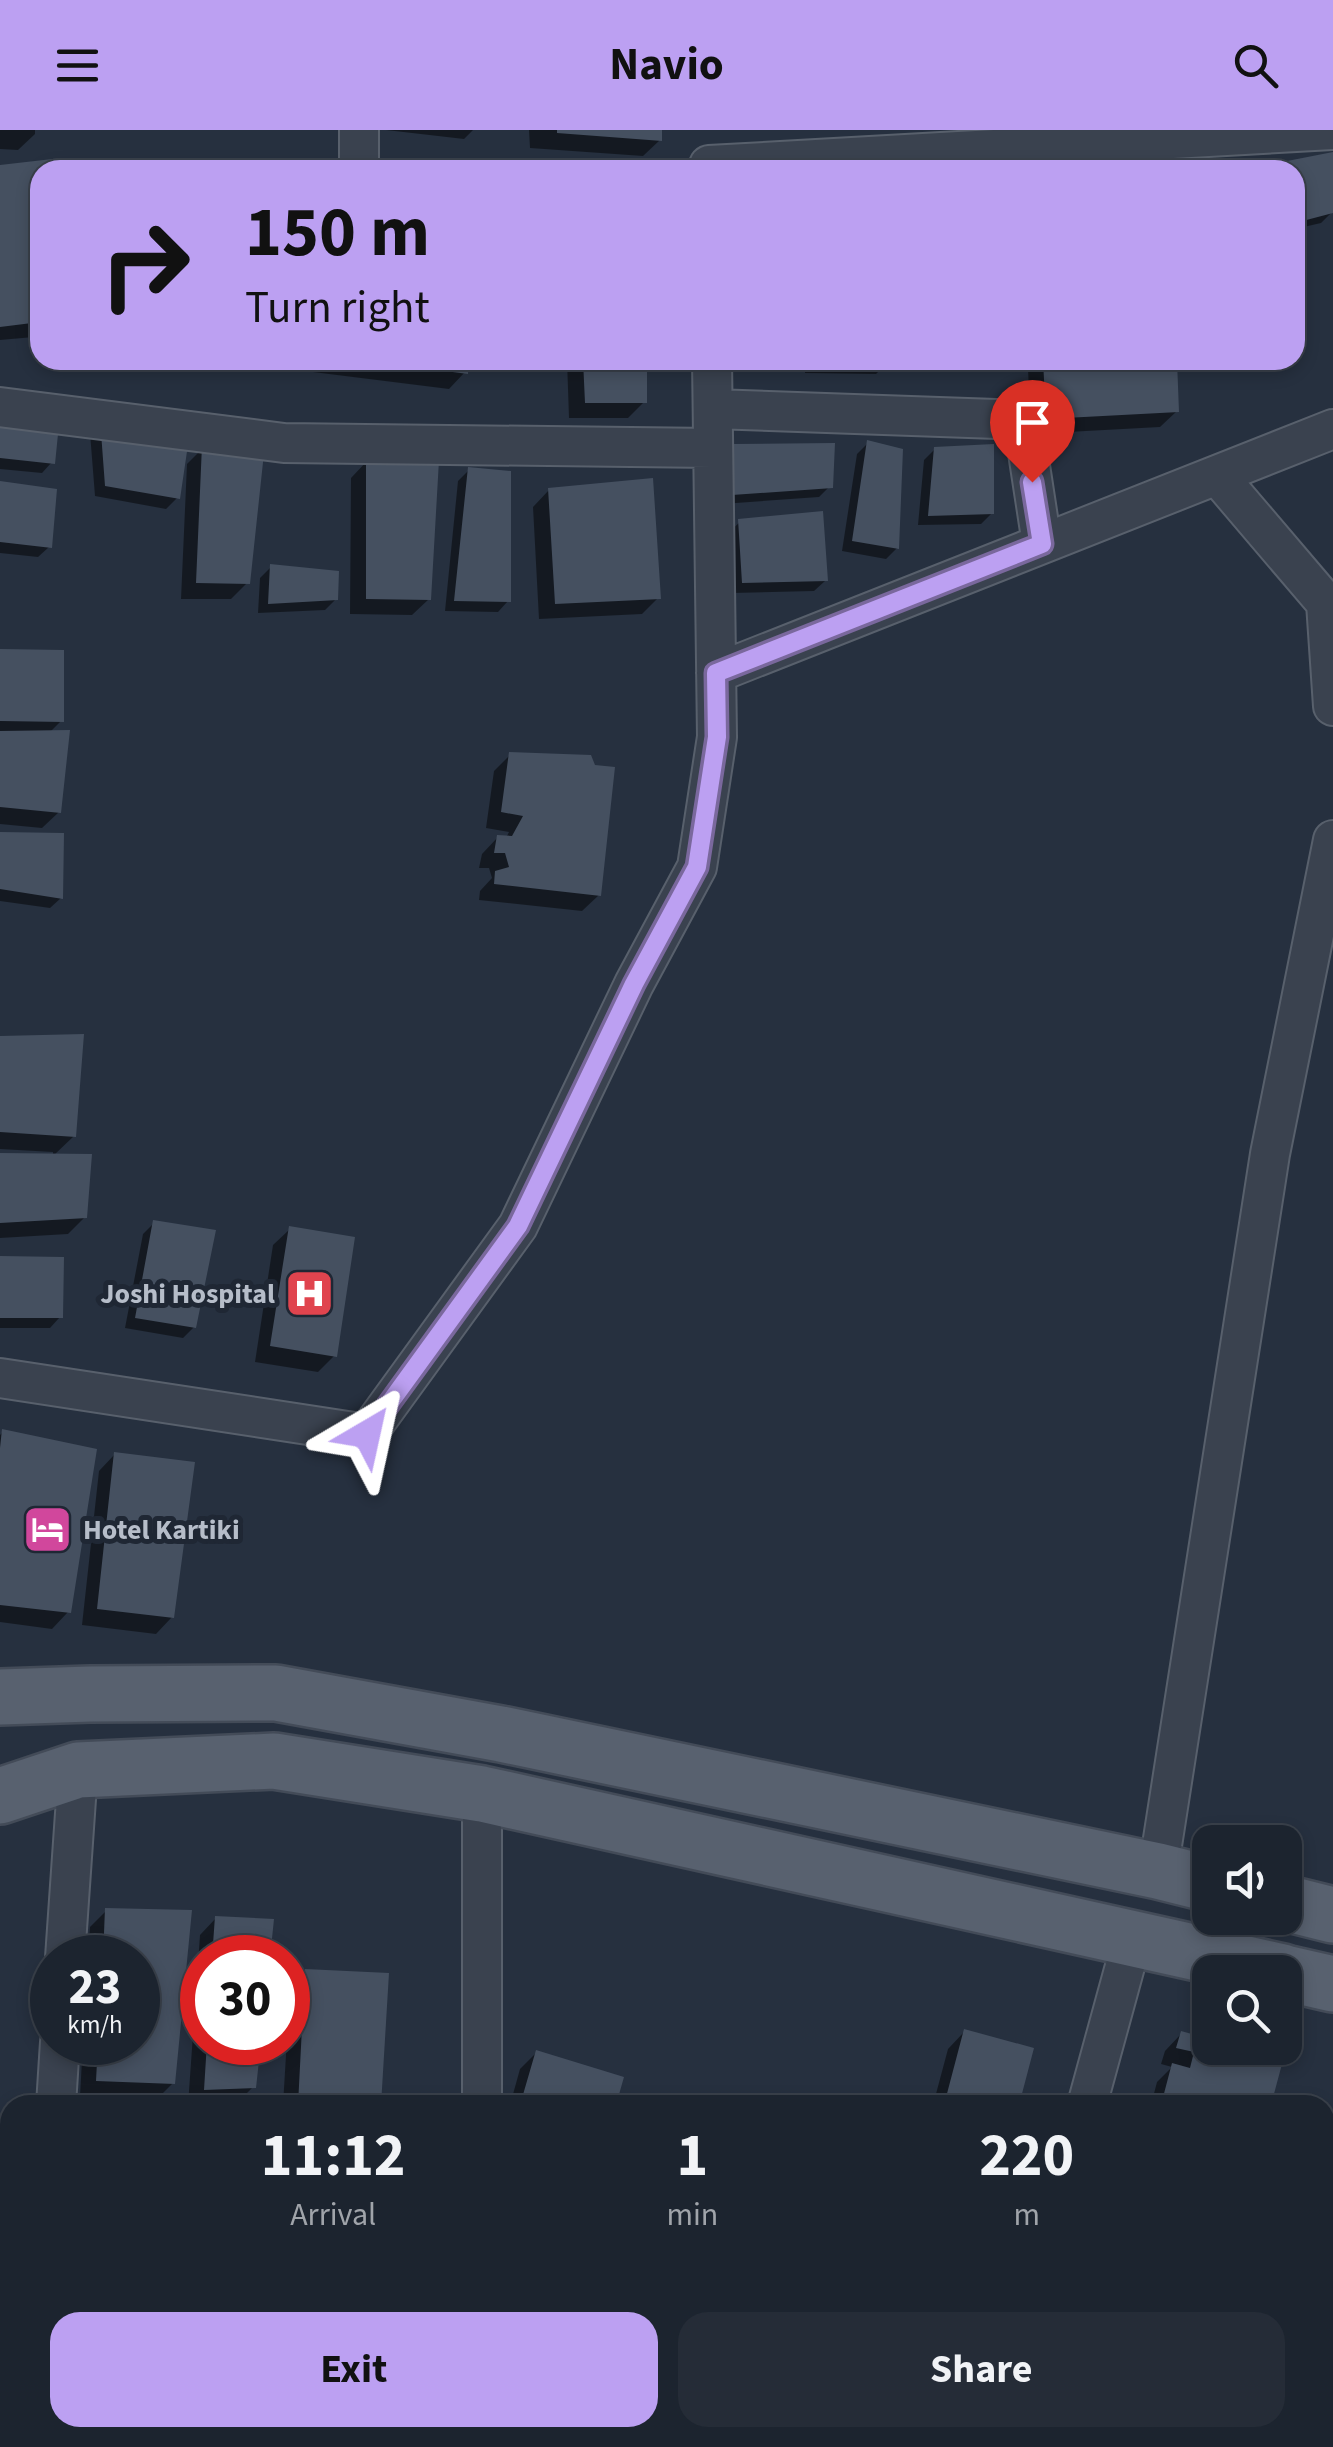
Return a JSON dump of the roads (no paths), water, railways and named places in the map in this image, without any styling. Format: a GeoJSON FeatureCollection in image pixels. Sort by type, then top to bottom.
{"type":"FeatureCollection","features":[{"type":"Feature","properties":{"kind":"main road"},"geometry":{"type":"LineString","coordinates":[[0,1698],[276,1693],[502,1734],[1192,1880]]}},
{"type":"Feature","properties":{"kind":"main road"},"geometry":{"type":"LineString","coordinates":[[0,1796],[78,1770],[274,1761],[482,1794],[1206,1955]]}},
{"type":"Feature","properties":{"kind":"main road"},"geometry":{"type":"LineString","coordinates":[[1302,1907],[1333,1915]]}},
{"type":"Feature","properties":{"kind":"main road"},"geometry":{"type":"LineString","coordinates":[[1302,1977],[1333,1984]]}},
{"type":"Feature","properties":{"kind":"street"},"geometry":{"type":"LineString","coordinates":[[359,130],[359,160]]}},
{"type":"Feature","properties":{"kind":"street"},"geometry":{"type":"LineString","coordinates":[[709,155],[1333,130]]}},
{"type":"Feature","properties":{"kind":"street"},"geometry":{"type":"LineString","coordinates":[[0,1378],[367,1434],[518,1226],[634,984],[697,867],[717,737],[712,370]]}},
{"type":"Feature","properties":{"kind":"street"},"geometry":{"type":"LineString","coordinates":[[0,407],[284,443],[713,448]]}},
{"type":"Feature","properties":{"kind":"street"},"geometry":{"type":"LineString","coordinates":[[713,409],[1023,420],[1042,544]]}},
{"type":"Feature","properties":{"kind":"street"},"geometry":{"type":"LineString","coordinates":[[716,673],[1333,429]]}},
{"type":"Feature","properties":{"kind":"street"},"geometry":{"type":"LineString","coordinates":[[1217,475],[1326,603],[1333,706]]}},
{"type":"Feature","properties":{"kind":"street"},"geometry":{"type":"LineString","coordinates":[[1158,1872],[1270,1154],[1333,840]]}},
{"type":"Feature","properties":{"kind":"street"},"geometry":{"type":"LineString","coordinates":[[67,1935],[78,1770]]}},
{"type":"Feature","properties":{"kind":"street"},"geometry":{"type":"LineString","coordinates":[[482,1794],[482,2095]]}},
{"type":"Feature","properties":{"kind":"street"},"geometry":{"type":"LineString","coordinates":[[1090,2095],[1132,1938]]}},
{"type":"Feature","properties":{"kind":"street"},"geometry":{"type":"LineString","coordinates":[[57,2095],[59,2065]]}},
{"type":"Feature","properties":{"kind":"place","name":"Joshi Hospital"},"geometry":{"type":"Point","coordinates":[310,1294]}},
{"type":"Feature","properties":{"kind":"place","name":"Hotel Kartiki"},"geometry":{"type":"Point","coordinates":[48,1530]}}]}
